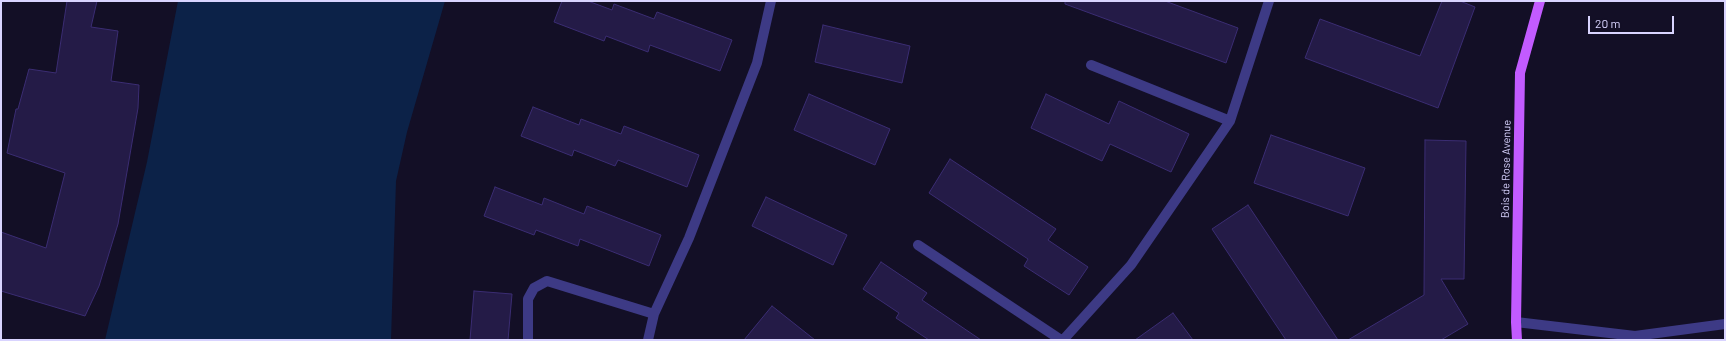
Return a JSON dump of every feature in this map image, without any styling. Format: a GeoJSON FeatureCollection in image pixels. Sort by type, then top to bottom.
{"type":"FeatureCollection","features":[{"type":"Feature","properties":{"kind":"main road","name":"Bois de Rose Avenue"},"geometry":{"type":"LineString","coordinates":[[1517,340],[1516,322],[1520,73],[1540,1]]}},
{"type":"Feature","properties":{"kind":"street"},"geometry":{"type":"LineString","coordinates":[[648,340],[654,314],[689,238],[757,63],[771,1]]}},
{"type":"Feature","properties":{"kind":"street"},"geometry":{"type":"LineString","coordinates":[[918,245],[1062,340],[1131,265],[1230,121],[1269,1]]}},
{"type":"Feature","properties":{"kind":"street"},"geometry":{"type":"LineString","coordinates":[[1091,65],[1230,121]]}},
{"type":"Feature","properties":{"kind":"street"},"geometry":{"type":"LineString","coordinates":[[528,340],[528,299],[534,288],[546,281],[654,314]]}},
{"type":"Feature","properties":{"kind":"street"},"geometry":{"type":"LineString","coordinates":[[1516,322],[1635,336],[1725,324]]}},
{"type":"Feature","properties":{"kind":"water"},"geometry":{"type":"Polygon","coordinates":[[[178,1],[445,1],[407,132],[396,181],[391,340],[105,340],[147,162],[178,1]]]}},
{"type":"Feature","properties":{"kind":"building"},"geometry":{"type":"Polygon","coordinates":[[[67,1],[97,1],[91,27],[118,31],[111,81],[139,85],[138,108],[118,224],[99,286],[85,316],[1,291],[1,232],[46,248],[65,173],[7,153],[16,109],[18,109],[29,69],[56,73],[67,1]]]}},
{"type":"Feature","properties":{"kind":"building"},"geometry":{"type":"Polygon","coordinates":[[[562,1],[588,1],[612,10],[614,4],[654,19],[657,12],[732,40],[720,71],[650,45],[648,52],[606,36],[604,41],[554,22],[562,1]]]}},
{"type":"Feature","properties":{"kind":"building"},"geometry":{"type":"Polygon","coordinates":[[[1065,1],[1165,1],[1238,28],[1226,63],[1065,4],[1065,1]]]}},
{"type":"Feature","properties":{"kind":"building"},"geometry":{"type":"Polygon","coordinates":[[[1442,1],[1460,1],[1475,7],[1438,108],[1305,58],[1320,19],[1420,56],[1442,1]]]}},
{"type":"Feature","properties":{"kind":"building"},"geometry":{"type":"Polygon","coordinates":[[[823,25],[910,46],[902,83],[815,62],[823,25]]]}},
{"type":"Feature","properties":{"kind":"building"},"geometry":{"type":"Polygon","coordinates":[[[809,94],[890,129],[875,165],[794,130],[809,94]]]}},
{"type":"Feature","properties":{"kind":"building"},"geometry":{"type":"Polygon","coordinates":[[[1046,94],[1109,124],[1119,101],[1189,134],[1171,172],[1110,144],[1102,161],[1031,128],[1046,94]]]}},
{"type":"Feature","properties":{"kind":"building"},"geometry":{"type":"Polygon","coordinates":[[[533,107],[579,125],[581,119],[621,134],[624,126],[699,155],[687,187],[618,160],[615,166],[574,150],[572,156],[521,136],[533,107]]]}},
{"type":"Feature","properties":{"kind":"building"},"geometry":{"type":"Polygon","coordinates":[[[1271,135],[1365,168],[1348,216],[1254,183],[1271,135]]]}},
{"type":"Feature","properties":{"kind":"building"},"geometry":{"type":"Polygon","coordinates":[[[1425,140],[1466,141],[1464,279],[1441,279],[1468,324],[1441,340],[1348,340],[1424,295],[1425,140]]]}},
{"type":"Feature","properties":{"kind":"building"},"geometry":{"type":"Polygon","coordinates":[[[950,159],[1056,229],[1048,240],[1088,267],[1069,295],[1024,266],[1028,259],[929,193],[950,159]]]}},
{"type":"Feature","properties":{"kind":"building"},"geometry":{"type":"Polygon","coordinates":[[[495,187],[542,205],[544,198],[584,214],[587,206],[661,235],[649,266],[580,239],[578,246],[536,230],[534,235],[484,216],[495,187]]]}},
{"type":"Feature","properties":{"kind":"building"},"geometry":{"type":"Polygon","coordinates":[[[766,197],[847,235],[833,265],[752,226],[766,197]]]}},
{"type":"Feature","properties":{"kind":"building"},"geometry":{"type":"Polygon","coordinates":[[[1248,205],[1338,340],[1286,340],[1212,229],[1248,205]]]}},
{"type":"Feature","properties":{"kind":"building"},"geometry":{"type":"Polygon","coordinates":[[[881,262],[927,293],[922,300],[981,340],[929,340],[896,318],[899,313],[863,289],[881,262]]]}},
{"type":"Feature","properties":{"kind":"building"},"geometry":{"type":"Polygon","coordinates":[[[474,291],[512,294],[508,340],[470,340],[474,291]]]}},
{"type":"Feature","properties":{"kind":"building"},"geometry":{"type":"Polygon","coordinates":[[[772,306],[815,340],[744,340],[772,306]]]}},
{"type":"Feature","properties":{"kind":"building"},"geometry":{"type":"Polygon","coordinates":[[[1173,313],[1193,340],[1135,340],[1173,313]]]}}]}
